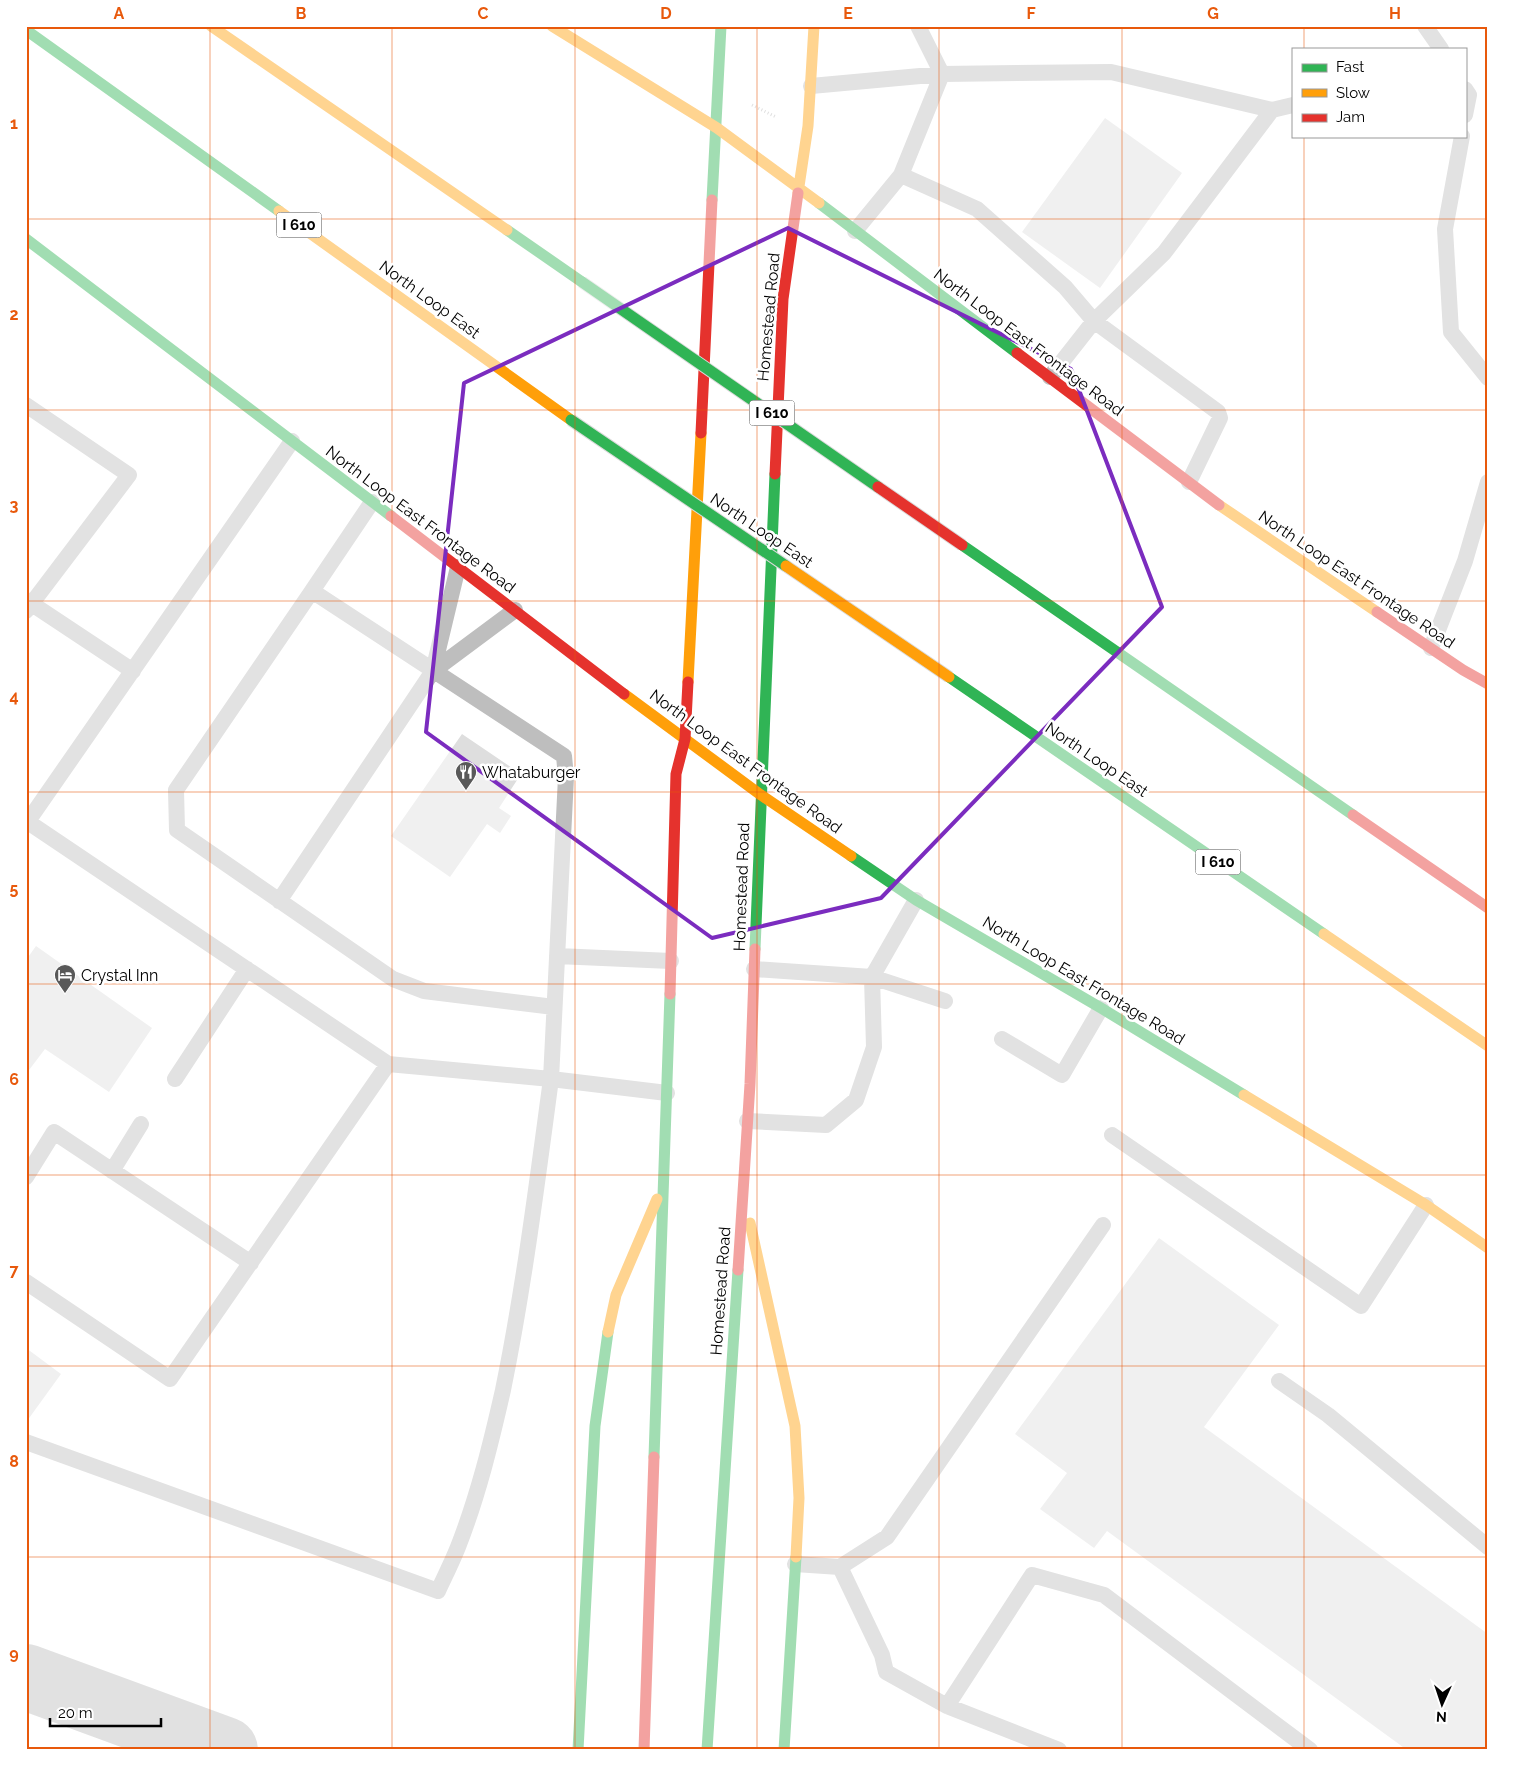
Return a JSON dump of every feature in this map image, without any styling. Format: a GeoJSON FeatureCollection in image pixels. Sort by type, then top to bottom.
{"type":"FeatureCollection","features":[{"type":"Feature","properties":{"kind":"main road","name":"I 610"},"geometry":{"type":"LineString","coordinates":[[211,26],[1488,908]]}},
{"type":"Feature","properties":{"kind":"main road","name":"North Loop East Frontage Road"},"geometry":{"type":"LineString","coordinates":[[552,26],[717,128],[799,187],[1227,511],[1463,670],[1488,684]]}},
{"type":"Feature","properties":{"kind":"main road"},"geometry":{"type":"LineString","coordinates":[[644,1750],[676,774],[685,739],[721,26]]}},
{"type":"Feature","properties":{"kind":"main road","name":"Homestead Road"},"geometry":{"type":"LineString","coordinates":[[707,1750],[747,1121],[783,299],[808,126],[814,26]]}},
{"type":"Feature","properties":{"kind":"main road","name":"North Loop East"},"geometry":{"type":"LineString","coordinates":[[26,30],[571,420],[1488,1046]]}},
{"type":"Feature","properties":{"kind":"main road","name":"North Loop East Frontage Road"},"geometry":{"type":"LineString","coordinates":[[26,239],[761,795],[916,900],[1101,1008],[1426,1205],[1488,1248]]}},
{"type":"Feature","properties":{"kind":"main road"},"geometry":{"type":"LineString","coordinates":[[578,1750],[595,1426],[605,1345],[616,1295],[663,1184]]}},
{"type":"Feature","properties":{"kind":"main road"},"geometry":{"type":"LineString","coordinates":[[743,1195],[795,1426],[798,1498],[784,1750]]}},
{"type":"Feature","properties":{"kind":"lane"},"geometry":{"type":"LineString","coordinates":[[855,231],[901,176],[942,74],[918,26]]}},
{"type":"Feature","properties":{"kind":"lane"},"geometry":{"type":"LineString","coordinates":[[1425,26],[1441,48]]}},
{"type":"Feature","properties":{"kind":"lane"},"geometry":{"type":"LineString","coordinates":[[811,86],[942,74],[1111,72],[1272,110],[1292,105]]}},
{"type":"Feature","properties":{"kind":"lane"},"geometry":{"type":"LineString","coordinates":[[1050,378],[1094,321],[1164,253],[1272,110]]}},
{"type":"Feature","properties":{"kind":"lane"},"geometry":{"type":"LineString","coordinates":[[1462,138],[1445,229],[1451,332],[1488,378]]}},
{"type":"Feature","properties":{"kind":"lane"},"geometry":{"type":"LineString","coordinates":[[901,176],[977,209],[1065,287],[1094,321],[1218,412],[1220,418],[1189,482]]}},
{"type":"Feature","properties":{"kind":"lane"},"geometry":{"type":"LineString","coordinates":[[26,405],[129,475],[28,605],[133,671]]}},
{"type":"Feature","properties":{"kind":"lane"},"geometry":{"type":"LineString","coordinates":[[292,441],[27,823],[388,1064],[551,1079],[667,1093]]}},
{"type":"Feature","properties":{"kind":"lane"},"geometry":{"type":"LineString","coordinates":[[1431,648],[1465,561],[1488,482]]}},
{"type":"Feature","properties":{"kind":"lane"},"geometry":{"type":"LineString","coordinates":[[372,502],[176,790],[177,830],[394,979],[424,991],[554,1007]]}},
{"type":"Feature","properties":{"kind":"lane"},"geometry":{"type":"LineString","coordinates":[[433,671],[458,567]]}},
{"type":"Feature","properties":{"kind":"lane"},"geometry":{"type":"LineString","coordinates":[[26,1442],[438,1591],[458,1547],[483,1473],[513,1342],[551,1079],[566,777],[564,756],[312,591]]}},
{"type":"Feature","properties":{"kind":"lane"},"geometry":{"type":"LineString","coordinates":[[279,900],[433,671],[515,610]]}},
{"type":"Feature","properties":{"kind":"lane"},"geometry":{"type":"LineString","coordinates":[[747,1121],[826,1124],[856,1100],[874,1047],[872,977],[916,900]]}},
{"type":"Feature","properties":{"kind":"lane"},"geometry":{"type":"LineString","coordinates":[[557,956],[671,961]]}},
{"type":"Feature","properties":{"kind":"lane"},"geometry":{"type":"LineString","coordinates":[[175,1079],[247,969]]}},
{"type":"Feature","properties":{"kind":"lane"},"geometry":{"type":"LineString","coordinates":[[754,969],[872,977],[945,1001]]}},
{"type":"Feature","properties":{"kind":"lane"},"geometry":{"type":"LineString","coordinates":[[1002,1039],[1062,1075],[1101,1008]]}},
{"type":"Feature","properties":{"kind":"lane"},"geometry":{"type":"LineString","coordinates":[[26,1282],[170,1379],[388,1064]]}},
{"type":"Feature","properties":{"kind":"lane"},"geometry":{"type":"LineString","coordinates":[[112,1171],[141,1124]]}},
{"type":"Feature","properties":{"kind":"lane"},"geometry":{"type":"LineString","coordinates":[[26,1177],[54,1132],[251,1263]]}},
{"type":"Feature","properties":{"kind":"lane"},"geometry":{"type":"LineString","coordinates":[[1112,1135],[1361,1306],[1426,1205]]}},
{"type":"Feature","properties":{"kind":"lane"},"geometry":{"type":"LineString","coordinates":[[795,1564],[840,1567],[887,1537],[1103,1225]]}},
{"type":"Feature","properties":{"kind":"lane"},"geometry":{"type":"LineString","coordinates":[[1279,1381],[1328,1415],[1488,1547]]}},
{"type":"Feature","properties":{"kind":"lane"},"geometry":{"type":"LineString","coordinates":[[840,1567],[882,1655],[886,1672],[947,1706],[1059,1750]]}},
{"type":"Feature","properties":{"kind":"lane"},"geometry":{"type":"LineString","coordinates":[[947,1706],[1032,1575],[1104,1595],[1310,1750]]}},
{"type":"Feature","properties":{"kind":"path"},"geometry":{"type":"LineString","coordinates":[[752,105],[777,117]]}},
{"type":"Feature","properties":{"kind":"highlighted area"},"geometry":{"type":"Polygon","coordinates":[[[788,228],[1071,369],[1162,607],[881,898],[712,938],[426,732],[464,383],[788,228]]]}},
{"type":"Feature","properties":{"kind":"building"},"geometry":{"type":"Polygon","coordinates":[[[1105,118],[1182,173],[1100,288],[1022,232],[1105,118]]]}},
{"type":"Feature","properties":{"kind":"building","name":"Whataburger"},"geometry":{"type":"Polygon","coordinates":[[[462,734],[521,774],[499,808],[511,816],[500,833],[487,824],[450,877],[391,836],[462,734]]]}},
{"type":"Feature","properties":{"kind":"building","name":"Crystal Inn"},"geometry":{"type":"Polygon","coordinates":[[[36,946],[152,1028],[109,1092],[45,1049],[26,1074],[26,960],[36,946]]]}},
{"type":"Feature","properties":{"kind":"building"},"geometry":{"type":"Polygon","coordinates":[[[1159,1238],[1279,1325],[1204,1427],[1488,1634],[1488,1750],[1407,1750],[1107,1531],[1094,1548],[1040,1509],[1067,1473],[1015,1434],[1159,1238]]]}},
{"type":"Feature","properties":{"kind":"building"},"geometry":{"type":"Polygon","coordinates":[[[26,1348],[61,1374],[27,1421],[26,1420],[26,1348]]]}},
{"type":"Feature","properties":{"kind":"waterway"},"geometry":{"type":"LineString","coordinates":[[26,1677],[225,1750]]}},
{"type":"Feature","properties":{"kind":"traffic: fast"},"geometry":{"type":"LineString","coordinates":[[712,200],[721,26]]}},
{"type":"Feature","properties":{"kind":"traffic: fast"},"geometry":{"type":"LineString","coordinates":[[26,30],[279,211]]}},
{"type":"Feature","properties":{"kind":"traffic: fast"},"geometry":{"type":"LineString","coordinates":[[819,203],[1017,353]]}},
{"type":"Feature","properties":{"kind":"traffic: fast"},"geometry":{"type":"LineString","coordinates":[[507,230],[582,282]]}},
{"type":"Feature","properties":{"kind":"traffic: fast"},"geometry":{"type":"LineString","coordinates":[[26,239],[391,516]]}},
{"type":"Feature","properties":{"kind":"traffic: fast"},"geometry":{"type":"LineString","coordinates":[[582,282],[878,487]]}},
{"type":"Feature","properties":{"kind":"traffic: fast"},"geometry":{"type":"LineString","coordinates":[[571,420],[786,566]]}},
{"type":"Feature","properties":{"kind":"traffic: fast"},"geometry":{"type":"LineString","coordinates":[[755,949],[775,474]]}},
{"type":"Feature","properties":{"kind":"traffic: fast"},"geometry":{"type":"LineString","coordinates":[[962,545],[1353,815]]}},
{"type":"Feature","properties":{"kind":"traffic: fast"},"geometry":{"type":"LineString","coordinates":[[949,677],[1324,934]]}},
{"type":"Feature","properties":{"kind":"traffic: fast"},"geometry":{"type":"LineString","coordinates":[[851,856],[916,900],[1101,1008],[1244,1095]]}},
{"type":"Feature","properties":{"kind":"traffic: fast"},"geometry":{"type":"LineString","coordinates":[[654,1457],[670,994]]}},
{"type":"Feature","properties":{"kind":"traffic: fast"},"geometry":{"type":"LineString","coordinates":[[707,1750],[738,1270]]}},
{"type":"Feature","properties":{"kind":"traffic: fast"},"geometry":{"type":"LineString","coordinates":[[578,1750],[595,1426],[608,1332]]}},
{"type":"Feature","properties":{"kind":"traffic: fast"},"geometry":{"type":"LineString","coordinates":[[784,1750],[796,1557]]}},
{"type":"Feature","properties":{"kind":"traffic: slow"},"geometry":{"type":"LineString","coordinates":[[211,26],[507,230]]}},
{"type":"Feature","properties":{"kind":"traffic: slow"},"geometry":{"type":"LineString","coordinates":[[552,26],[717,128],[819,203]]}},
{"type":"Feature","properties":{"kind":"traffic: slow"},"geometry":{"type":"LineString","coordinates":[[798,193],[808,126],[814,26]]}},
{"type":"Feature","properties":{"kind":"traffic: slow"},"geometry":{"type":"LineString","coordinates":[[279,211],[571,420]]}},
{"type":"Feature","properties":{"kind":"traffic: slow"},"geometry":{"type":"LineString","coordinates":[[688,682],[701,433]]}},
{"type":"Feature","properties":{"kind":"traffic: slow"},"geometry":{"type":"LineString","coordinates":[[1219,505],[1377,612]]}},
{"type":"Feature","properties":{"kind":"traffic: slow"},"geometry":{"type":"LineString","coordinates":[[786,566],[949,677]]}},
{"type":"Feature","properties":{"kind":"traffic: slow"},"geometry":{"type":"LineString","coordinates":[[624,694],[761,795],[851,856]]}},
{"type":"Feature","properties":{"kind":"traffic: slow"},"geometry":{"type":"LineString","coordinates":[[1324,934],[1488,1046]]}},
{"type":"Feature","properties":{"kind":"traffic: slow"},"geometry":{"type":"LineString","coordinates":[[1244,1095],[1426,1205],[1488,1248]]}},
{"type":"Feature","properties":{"kind":"traffic: slow"},"geometry":{"type":"LineString","coordinates":[[608,1332],[616,1295],[657,1199]]}},
{"type":"Feature","properties":{"kind":"traffic: slow"},"geometry":{"type":"LineString","coordinates":[[750,1223],[795,1426],[799,1498],[796,1557]]}},
{"type":"Feature","properties":{"kind":"traffic: jam"},"geometry":{"type":"LineString","coordinates":[[775,474],[783,299],[798,193]]}},
{"type":"Feature","properties":{"kind":"traffic: jam"},"geometry":{"type":"LineString","coordinates":[[701,433],[712,200]]}},
{"type":"Feature","properties":{"kind":"traffic: jam"},"geometry":{"type":"LineString","coordinates":[[1017,353],[1219,505]]}},
{"type":"Feature","properties":{"kind":"traffic: jam"},"geometry":{"type":"LineString","coordinates":[[878,487],[962,545]]}},
{"type":"Feature","properties":{"kind":"traffic: jam"},"geometry":{"type":"LineString","coordinates":[[391,516],[624,694]]}},
{"type":"Feature","properties":{"kind":"traffic: jam"},"geometry":{"type":"LineString","coordinates":[[1377,612],[1463,670],[1488,684]]}},
{"type":"Feature","properties":{"kind":"traffic: jam"},"geometry":{"type":"LineString","coordinates":[[670,994],[676,774],[685,739],[688,682]]}},
{"type":"Feature","properties":{"kind":"traffic: jam"},"geometry":{"type":"LineString","coordinates":[[1353,815],[1488,908]]}},
{"type":"Feature","properties":{"kind":"traffic: jam"},"geometry":{"type":"LineString","coordinates":[[738,1270],[750,1084],[755,949]]}},
{"type":"Feature","properties":{"kind":"traffic: jam"},"geometry":{"type":"LineString","coordinates":[[644,1750],[654,1457]]}},
{"type":"Feature","properties":{"kind":"place","name":"Whataburger"},"geometry":{"type":"Point","coordinates":[466,791]}},
{"type":"Feature","properties":{"kind":"place","name":"Crystal Inn"},"geometry":{"type":"Point","coordinates":[65,994]}}]}
